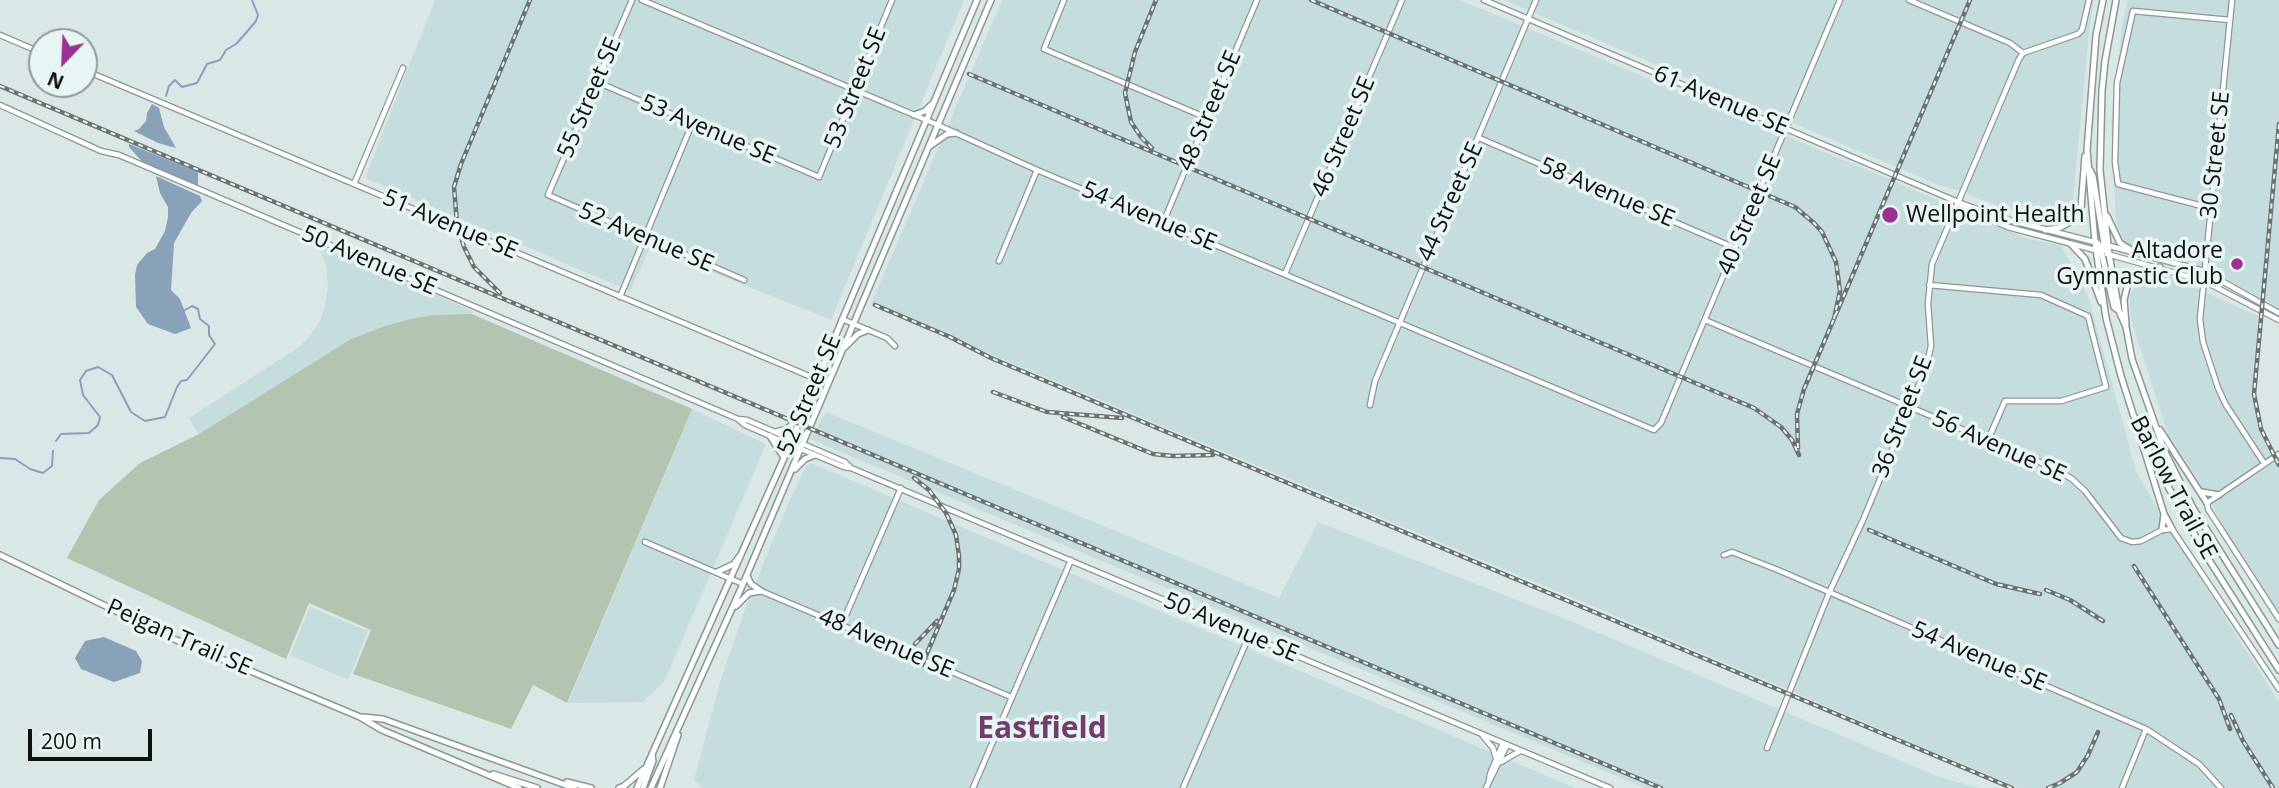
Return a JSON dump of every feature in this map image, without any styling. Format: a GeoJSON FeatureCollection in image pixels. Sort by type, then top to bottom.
{"type":"FeatureCollection","features":[{"type":"Feature","properties":{"kind":"main road","name":"52 Street SE"},"geometry":{"type":"LineString","coordinates":[[637,788],[784,458],[977,0]]}},
{"type":"Feature","properties":{"kind":"main road","name":"52 Street SE"},"geometry":{"type":"LineString","coordinates":[[651,788],[744,584],[991,0]]}},
{"type":"Feature","properties":{"kind":"main road","name":"Barlow Trail SE"},"geometry":{"type":"LineString","coordinates":[[2103,0],[2096,35],[2087,149],[2095,242],[2099,251],[2106,318],[2121,376],[2133,414],[2154,461],[2204,552],[2279,670]]}},
{"type":"Feature","properties":{"kind":"main road","name":"Barlow Trail SE"},"geometry":{"type":"LineString","coordinates":[[2116,0],[2105,61],[2100,123],[2106,245],[2119,311],[2126,327],[2132,359],[2164,450],[2193,508],[2279,645]]}},
{"type":"Feature","properties":{"kind":"main road"},"geometry":{"type":"LineString","coordinates":[[914,115],[925,111],[933,103]]}},
{"type":"Feature","properties":{"kind":"main road"},"geometry":{"type":"LineString","coordinates":[[928,148],[947,134],[956,133]]}},
{"type":"Feature","properties":{"kind":"main road"},"geometry":{"type":"LineString","coordinates":[[2045,230],[2068,224],[2075,219],[2081,208],[2087,149]]}},
{"type":"Feature","properties":{"kind":"main road"},"geometry":{"type":"LineString","coordinates":[[2089,167],[2106,245]]}},
{"type":"Feature","properties":{"kind":"main road"},"geometry":{"type":"LineString","coordinates":[[2102,205],[2120,243],[2136,253]]}},
{"type":"Feature","properties":{"kind":"main road"},"geometry":{"type":"LineString","coordinates":[[2071,244],[2085,259],[2106,318]]}},
{"type":"Feature","properties":{"kind":"main road"},"geometry":{"type":"LineString","coordinates":[[2099,251],[2114,307],[2119,311]]}},
{"type":"Feature","properties":{"kind":"main road"},"geometry":{"type":"LineString","coordinates":[[2126,327],[2124,300],[2128,284],[2140,273],[2160,267]]}},
{"type":"Feature","properties":{"kind":"main road"},"geometry":{"type":"LineString","coordinates":[[843,349],[858,334],[868,330]]}},
{"type":"Feature","properties":{"kind":"main road"},"geometry":{"type":"LineString","coordinates":[[2133,414],[2164,514],[2172,529]]}},
{"type":"Feature","properties":{"kind":"main road"},"geometry":{"type":"LineString","coordinates":[[784,458],[773,434],[790,427],[801,416]]}},
{"type":"Feature","properties":{"kind":"main road"},"geometry":{"type":"LineString","coordinates":[[2154,422],[2207,503]]}},
{"type":"Feature","properties":{"kind":"main road"},"geometry":{"type":"LineString","coordinates":[[791,474],[805,459],[816,455]]}},
{"type":"Feature","properties":{"kind":"main road"},"geometry":{"type":"LineString","coordinates":[[2199,490],[2206,494],[2219,495]]}},
{"type":"Feature","properties":{"kind":"main road"},"geometry":{"type":"LineString","coordinates":[[2162,530],[2164,514]]}},
{"type":"Feature","properties":{"kind":"main road"},"geometry":{"type":"LineString","coordinates":[[717,572],[734,564],[743,552]]}},
{"type":"Feature","properties":{"kind":"main road","name":"Peigan Trail SE"},"geometry":{"type":"LineString","coordinates":[[0,555],[174,639],[360,717],[382,730],[519,788]]}},
{"type":"Feature","properties":{"kind":"main road"},"geometry":{"type":"LineString","coordinates":[[747,576],[751,584],[761,592]]}},
{"type":"Feature","properties":{"kind":"main road"},"geometry":{"type":"LineString","coordinates":[[731,611],[749,593],[761,592]]}},
{"type":"Feature","properties":{"kind":"main road","name":"Peigan Trail SE"},"geometry":{"type":"LineString","coordinates":[[360,717],[383,719],[574,788]]}},
{"type":"Feature","properties":{"kind":"main road"},"geometry":{"type":"LineString","coordinates":[[660,788],[682,719]]}},
{"type":"Feature","properties":{"kind":"main road"},"geometry":{"type":"LineString","coordinates":[[643,788],[653,761],[652,754]]}},
{"type":"Feature","properties":{"kind":"main road"},"geometry":{"type":"LineString","coordinates":[[619,788],[646,767]]}},
{"type":"Feature","properties":{"kind":"main road"},"geometry":{"type":"LineString","coordinates":[[486,773],[537,788]]}},
{"type":"Feature","properties":{"kind":"main road"},"geometry":{"type":"LineString","coordinates":[[552,779],[591,788]]}},
{"type":"Feature","properties":{"kind":"main road"},"geometry":{"type":"LineString","coordinates":[[503,781],[512,788]]}},
{"type":"Feature","properties":{"kind":"street","name":"55 Street SE"},"geometry":{"type":"LineString","coordinates":[[548,195],[632,0]]}},
{"type":"Feature","properties":{"kind":"street","name":"54 Avenue SE"},"geometry":{"type":"LineString","coordinates":[[642,0],[1646,428],[1657,428]]}},
{"type":"Feature","properties":{"kind":"street","name":"53 Street SE"},"geometry":{"type":"LineString","coordinates":[[820,177],[892,0]]}},
{"type":"Feature","properties":{"kind":"street"},"geometry":{"type":"LineString","coordinates":[[1064,0],[1044,49],[1207,118]]}},
{"type":"Feature","properties":{"kind":"street","name":"48 Street SE"},"geometry":{"type":"LineString","coordinates":[[1163,223],[1257,0]]}},
{"type":"Feature","properties":{"kind":"street","name":"46 Street SE"},"geometry":{"type":"LineString","coordinates":[[1285,274],[1402,0]]}},
{"type":"Feature","properties":{"kind":"street","name":"61 Avenue SE"},"geometry":{"type":"LineString","coordinates":[[1484,0],[1958,202],[2045,230],[2204,271],[2279,313]]}},
{"type":"Feature","properties":{"kind":"street","name":"44 Street SE"},"geometry":{"type":"LineString","coordinates":[[1370,405],[1375,381],[1536,0]]}},
{"type":"Feature","properties":{"kind":"street","name":"40 Street SE"},"geometry":{"type":"LineString","coordinates":[[1657,428],[1840,0]]}},
{"type":"Feature","properties":{"kind":"street"},"geometry":{"type":"LineString","coordinates":[[1909,0],[2010,43],[2023,53],[2078,34],[2082,30],[2089,0]]}},
{"type":"Feature","properties":{"kind":"street","name":"30 Street SE"},"geometry":{"type":"LineString","coordinates":[[2232,0],[2200,319],[2203,342],[2225,405],[2264,463]]}},
{"type":"Feature","properties":{"kind":"street"},"geometry":{"type":"LineString","coordinates":[[2210,208],[2118,184],[2115,162],[2117,83],[2133,11],[2230,20]]}},
{"type":"Feature","properties":{"kind":"street"},"geometry":{"type":"LineString","coordinates":[[0,35],[28,47]]}},
{"type":"Feature","properties":{"kind":"street","name":"36 Street SE"},"geometry":{"type":"LineString","coordinates":[[1767,748],[1829,593],[1863,520],[1926,368],[1930,346],[1929,285],[1932,264],[2023,53]]}},
{"type":"Feature","properties":{"kind":"street"},"geometry":{"type":"LineString","coordinates":[[354,184],[403,68]]}},
{"type":"Feature","properties":{"kind":"street","name":"51 Avenue SE"},"geometry":{"type":"LineString","coordinates":[[98,76],[816,379]]}},
{"type":"Feature","properties":{"kind":"street","name":"53 Avenue SE"},"geometry":{"type":"LineString","coordinates":[[597,82],[820,177]]}},
{"type":"Feature","properties":{"kind":"street","name":"50 Avenue SE"},"geometry":{"type":"LineString","coordinates":[[0,105],[101,151],[119,155],[738,419],[747,420],[851,468]]}},
{"type":"Feature","properties":{"kind":"street"},"geometry":{"type":"LineString","coordinates":[[620,297],[692,124]]}},
{"type":"Feature","properties":{"kind":"street","name":"58 Avenue SE"},"geometry":{"type":"LineString","coordinates":[[1479,138],[1735,248]]}},
{"type":"Feature","properties":{"kind":"street"},"geometry":{"type":"LineString","coordinates":[[999,261],[1037,170]]}},
{"type":"Feature","properties":{"kind":"street","name":"52 Avenue SE"},"geometry":{"type":"LineString","coordinates":[[548,195],[744,280]]}},
{"type":"Feature","properties":{"kind":"street","name":"61 Avenue SE"},"geometry":{"type":"LineString","coordinates":[[1958,202],[1971,211],[2008,227],[2204,281],[2279,320]]}},
{"type":"Feature","properties":{"kind":"street"},"geometry":{"type":"LineString","coordinates":[[1929,285],[2041,295],[2088,316],[2106,387],[2061,401],[2005,401],[1988,440]]}},
{"type":"Feature","properties":{"kind":"street"},"geometry":{"type":"LineString","coordinates":[[842,319],[887,338],[895,346]]}},
{"type":"Feature","properties":{"kind":"street","name":"56 Avenue SE"},"geometry":{"type":"LineString","coordinates":[[1705,320],[2056,469],[2085,491],[2121,538],[2132,542],[2141,541],[2162,530],[2172,529]]}},
{"type":"Feature","properties":{"kind":"street","name":"50 Avenue SE"},"geometry":{"type":"LineString","coordinates":[[803,446],[844,467],[901,488],[1610,788]]}},
{"type":"Feature","properties":{"kind":"street"},"geometry":{"type":"LineString","coordinates":[[2279,454],[2207,503],[2208,509],[2279,619]]}},
{"type":"Feature","properties":{"kind":"street"},"geometry":{"type":"LineString","coordinates":[[842,624],[901,488]]}},
{"type":"Feature","properties":{"kind":"street"},"geometry":{"type":"LineString","coordinates":[[2172,529],[2279,689]]}},
{"type":"Feature","properties":{"kind":"street"},"geometry":{"type":"LineString","coordinates":[[645,542],[744,584]]}},
{"type":"Feature","properties":{"kind":"street","name":"54 Avenue SE"},"geometry":{"type":"LineString","coordinates":[[1724,555],[1731,552],[2147,729],[2199,764],[2221,788]]}},
{"type":"Feature","properties":{"kind":"street"},"geometry":{"type":"LineString","coordinates":[[973,788],[1071,560]]}},
{"type":"Feature","properties":{"kind":"street","name":"48 Avenue SE"},"geometry":{"type":"LineString","coordinates":[[761,592],[1011,697]]}},
{"type":"Feature","properties":{"kind":"street"},"geometry":{"type":"LineString","coordinates":[[1184,788],[1249,636]]}},
{"type":"Feature","properties":{"kind":"street"},"geometry":{"type":"LineString","coordinates":[[2122,788],[2147,729]]}},
{"type":"Feature","properties":{"kind":"street"},"geometry":{"type":"LineString","coordinates":[[1480,733],[1493,748],[1498,761]]}},
{"type":"Feature","properties":{"kind":"street"},"geometry":{"type":"LineString","coordinates":[[1486,788],[1505,744]]}},
{"type":"Feature","properties":{"kind":"street"},"geometry":{"type":"LineString","coordinates":[[1498,761],[1521,750]]}},
{"type":"Feature","properties":{"kind":"shaded area"},"geometry":{"type":"Polygon","coordinates":[[[435,0],[964,0],[831,320],[650,247],[630,291],[365,178],[435,0]]]}},
{"type":"Feature","properties":{"kind":"shaded area"},"geometry":{"type":"Polygon","coordinates":[[[1002,0],[1460,0],[1896,182],[1942,202],[1947,210],[1966,212],[2025,238],[2061,245],[2089,299],[2136,471],[2171,532],[2279,702],[2279,788],[2018,788],[1585,603],[871,304],[1002,0]]]}},
{"type":"Feature","properties":{"kind":"shaded area"},"geometry":{"type":"Polygon","coordinates":[[[1504,0],[2094,0],[2073,200],[2063,210],[2038,218],[1998,206],[1966,192],[1941,186],[1504,0]]]}},
{"type":"Feature","properties":{"kind":"shaded area"},"geometry":{"type":"Polygon","coordinates":[[[2128,0],[2279,0],[2279,308],[2210,270],[2126,243],[2116,223],[2111,121],[2123,19],[2128,0]]]}},
{"type":"Feature","properties":{"kind":"shaded area"},"geometry":{"type":"Polygon","coordinates":[[[317,244],[473,311],[472,314],[433,315],[411,319],[351,339],[199,434],[189,418],[299,347],[320,321],[328,287],[326,265],[317,244]]]}},
{"type":"Feature","properties":{"kind":"shaded area"},"geometry":{"type":"Polygon","coordinates":[[[2154,273],[2186,280],[2198,289],[2258,316],[2255,379],[2257,426],[2270,454],[2279,450],[2279,614],[2235,547],[2200,483],[2168,434],[2131,320],[2130,296],[2139,278],[2154,273]]]}},
{"type":"Feature","properties":{"kind":"shaded area"},"geometry":{"type":"Polygon","coordinates":[[[692,409],[766,444],[665,680],[643,702],[568,703],[692,409]]]}},
{"type":"Feature","properties":{"kind":"shaded area"},"geometry":{"type":"Polygon","coordinates":[[[826,412],[1279,598],[1318,522],[1573,622],[1939,777],[1978,788],[1645,788],[810,439],[826,412]]]}},
{"type":"Feature","properties":{"kind":"shaded area"},"geometry":{"type":"Polygon","coordinates":[[[811,463],[1575,788],[703,788],[694,780],[720,682],[746,606],[791,497],[806,466],[811,463]]]}},
{"type":"Feature","properties":{"kind":"shaded area"},"geometry":{"type":"Polygon","coordinates":[[[310,607],[368,631],[348,680],[290,655],[310,607]]]}},
{"type":"Feature","properties":{"kind":"green space"},"geometry":{"type":"Polygon","coordinates":[[[472,314],[692,409],[567,703],[533,685],[511,729],[353,674],[371,630],[309,603],[286,659],[67,558],[99,500],[140,463],[199,434],[351,339],[411,319],[433,315],[472,314]]]}},
{"type":"Feature","properties":{"kind":"water"},"geometry":{"type":"Polygon","coordinates":[[[152,104],[159,108],[164,127],[176,148],[158,143],[134,131],[146,121],[152,104]]]}},
{"type":"Feature","properties":{"kind":"water"},"geometry":{"type":"Polygon","coordinates":[[[129,144],[198,172],[198,188],[147,167],[129,144]]]}},
{"type":"Feature","properties":{"kind":"water"},"geometry":{"type":"Polygon","coordinates":[[[156,176],[200,196],[202,201],[191,213],[174,243],[171,290],[180,299],[191,328],[175,334],[148,324],[136,307],[137,265],[147,253],[155,249],[165,231],[168,217],[168,207],[160,193],[156,176]]]}},
{"type":"Feature","properties":{"kind":"water"},"geometry":{"type":"Polygon","coordinates":[[[104,637],[136,651],[142,661],[140,673],[114,682],[81,669],[75,658],[85,641],[104,637]]]}},
{"type":"Feature","properties":{"kind":"waterway"},"geometry":{"type":"LineString","coordinates":[[166,96],[169,86],[175,80],[182,87],[197,83],[207,64],[220,60],[226,50],[245,34],[258,15],[252,0]]}},
{"type":"Feature","properties":{"kind":"waterway"},"geometry":{"type":"LineString","coordinates":[[56,441],[61,434],[89,433],[98,425],[100,417],[83,395],[80,380],[86,371],[98,367],[112,375],[131,412],[145,421],[165,417],[181,381],[187,380],[215,344],[209,335],[209,326],[200,319],[198,309],[192,306],[185,310]]}},
{"type":"Feature","properties":{"kind":"waterway"},"geometry":{"type":"LineString","coordinates":[[0,458],[15,459],[30,469],[43,473],[52,466],[53,451]]}},
{"type":"Feature","properties":{"kind":"railway"},"geometry":{"type":"LineString","coordinates":[[500,293],[474,267],[464,247],[457,223],[454,187],[461,164],[530,0]]}},
{"type":"Feature","properties":{"kind":"railway"},"geometry":{"type":"LineString","coordinates":[[1152,148],[1131,122],[1125,93],[1135,52],[1156,0]]}},
{"type":"Feature","properties":{"kind":"railway"},"geometry":{"type":"LineString","coordinates":[[1311,0],[1795,207],[1822,232],[1836,262],[1840,291],[1834,319]]}},
{"type":"Feature","properties":{"kind":"railway"},"geometry":{"type":"LineString","coordinates":[[1798,448],[1797,414],[1804,389],[1970,0]]}},
{"type":"Feature","properties":{"kind":"railway"},"geometry":{"type":"LineString","coordinates":[[969,74],[1754,408],[1781,427],[1792,440],[1799,455]]}},
{"type":"Feature","properties":{"kind":"railway"},"geometry":{"type":"LineString","coordinates":[[0,86],[1661,788]]}},
{"type":"Feature","properties":{"kind":"railway"},"geometry":{"type":"LineString","coordinates":[[2279,124],[2254,394],[2261,429],[2279,465]]}},
{"type":"Feature","properties":{"kind":"railway"},"geometry":{"type":"LineString","coordinates":[[875,305],[991,358],[2012,788]]}},
{"type":"Feature","properties":{"kind":"railway"},"geometry":{"type":"LineString","coordinates":[[993,392],[1047,412],[1122,418]]}},
{"type":"Feature","properties":{"kind":"railway"},"geometry":{"type":"LineString","coordinates":[[1063,417],[1153,454],[1213,455]]}},
{"type":"Feature","properties":{"kind":"railway"},"geometry":{"type":"LineString","coordinates":[[914,478],[929,490],[946,513],[956,535],[959,556],[954,590],[922,665]]}},
{"type":"Feature","properties":{"kind":"railway"},"geometry":{"type":"LineString","coordinates":[[1869,530],[1996,584],[2040,594]]}},
{"type":"Feature","properties":{"kind":"railway"},"geometry":{"type":"LineString","coordinates":[[2134,566],[2219,699],[2230,729]]}},
{"type":"Feature","properties":{"kind":"railway"},"geometry":{"type":"LineString","coordinates":[[2046,590],[2070,600],[2103,621]]}},
{"type":"Feature","properties":{"kind":"railway"},"geometry":{"type":"LineString","coordinates":[[915,644],[937,621]]}},
{"type":"Feature","properties":{"kind":"railway"},"geometry":{"type":"LineString","coordinates":[[2231,715],[2243,741],[2273,788]]}},
{"type":"Feature","properties":{"kind":"railway"},"geometry":{"type":"LineString","coordinates":[[2048,788],[2077,772],[2098,732]]}},
{"type":"Feature","properties":{"kind":"place","name":"Wellpoint Health"},"geometry":{"type":"Point","coordinates":[1890,215]}},
{"type":"Feature","properties":{"kind":"place","name":"Altadore Gymnastic Club"},"geometry":{"type":"Point","coordinates":[2237,264]}},
{"type":"Feature","properties":{"kind":"district","name":"Eastfield"},"geometry":{"type":"Point","coordinates":[1042,729]}}]}
